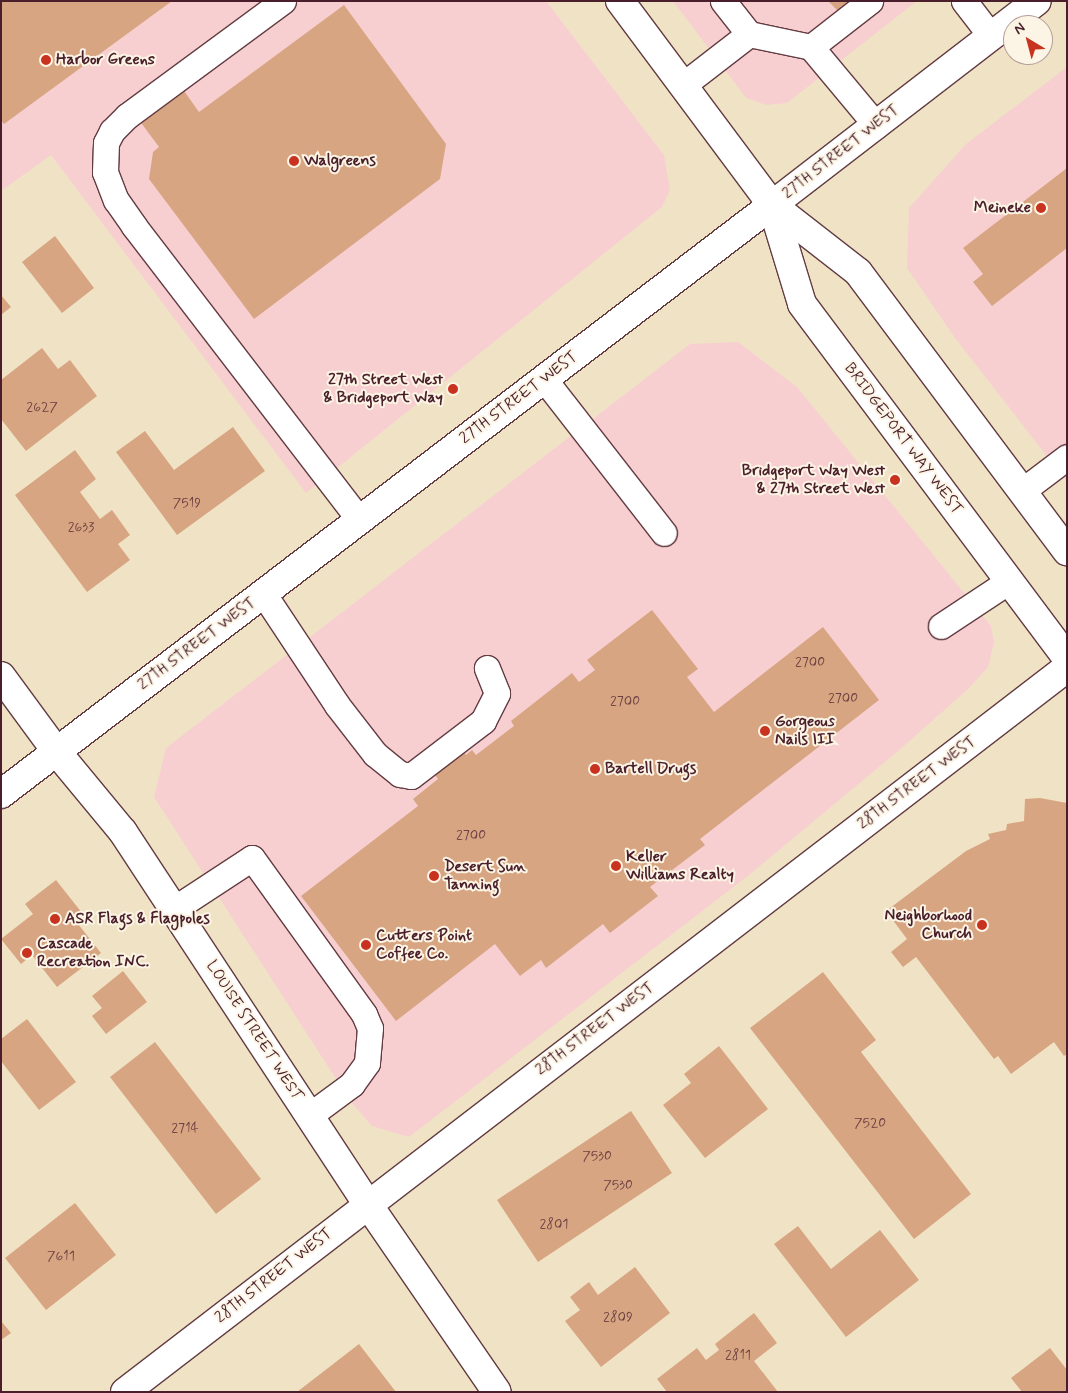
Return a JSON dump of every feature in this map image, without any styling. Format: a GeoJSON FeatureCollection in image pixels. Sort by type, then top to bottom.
{"type":"FeatureCollection","features":[{"type":"Feature","properties":{"kind":"street","name":"BRIDGEPORT WAY WEST"},"geometry":{"type":"LineString","coordinates":[[620,1],[772,205],[858,272],[1022,491],[1065,544]]}},
{"type":"Feature","properties":{"kind":"street","name":"27TH STREET WEST"},"geometry":{"type":"LineString","coordinates":[[1,794],[1036,1]]}},
{"type":"Feature","properties":{"kind":"street","name":"BRIDGEPORT WAY WEST"},"geometry":{"type":"LineString","coordinates":[[772,205],[802,304],[1067,658]]}},
{"type":"Feature","properties":{"kind":"street","name":"28TH STREET WEST"},"geometry":{"type":"LineString","coordinates":[[125,1392],[367,1203],[1067,668]]}},
{"type":"Feature","properties":{"kind":"street","name":"LOUISE STREET WEST"},"geometry":{"type":"LineString","coordinates":[[1,676],[56,751],[123,832],[367,1203],[497,1392]]}},
{"type":"Feature","properties":{"kind":"lane"},"geometry":{"type":"LineString","coordinates":[[283,1],[126,116],[112,131],[106,143],[105,172],[116,200],[266,402],[360,520]]}},
{"type":"Feature","properties":{"kind":"lane"},"geometry":{"type":"LineString","coordinates":[[723,1],[749,34],[811,48],[876,125]]}},
{"type":"Feature","properties":{"kind":"lane"},"geometry":{"type":"LineString","coordinates":[[811,48],[870,1]]}},
{"type":"Feature","properties":{"kind":"lane"},"geometry":{"type":"LineString","coordinates":[[964,1],[991,36]]}},
{"type":"Feature","properties":{"kind":"lane"},"geometry":{"type":"LineString","coordinates":[[683,85],[749,34]]}},
{"type":"Feature","properties":{"kind":"lane"},"geometry":{"type":"LineString","coordinates":[[544,379],[664,533]]}},
{"type":"Feature","properties":{"kind":"lane"},"geometry":{"type":"LineString","coordinates":[[1022,491],[1067,457]]}},
{"type":"Feature","properties":{"kind":"lane"},"geometry":{"type":"LineString","coordinates":[[941,626],[1010,581]]}},
{"type":"Feature","properties":{"kind":"lane"},"geometry":{"type":"LineString","coordinates":[[263,593],[337,704],[375,754],[400,774],[411,776],[483,721],[497,693],[487,668]]}},
{"type":"Feature","properties":{"kind":"lane"},"geometry":{"type":"LineString","coordinates":[[174,909],[252,858],[364,1014],[370,1028],[367,1063],[352,1084],[310,1116]]}},
{"type":"Feature","properties":{"kind":"shaded area"},"geometry":{"type":"Polygon","coordinates":[[[1,1],[546,1],[664,155],[670,190],[662,207],[306,493],[51,155],[1,191],[1,1]]]}},
{"type":"Feature","properties":{"kind":"shaded area"},"geometry":{"type":"Polygon","coordinates":[[[673,1],[917,1],[787,103],[766,105],[746,98],[673,1]]]}},
{"type":"Feature","properties":{"kind":"shaded area"},"geometry":{"type":"Polygon","coordinates":[[[1067,67],[1067,482],[955,338],[907,268],[909,208],[966,144],[1067,67]]]}},
{"type":"Feature","properties":{"kind":"shaded area"},"geometry":{"type":"Polygon","coordinates":[[[738,342],[797,387],[991,626],[994,643],[988,667],[967,690],[897,752],[749,875],[409,1137],[372,1126],[351,1102],[154,797],[166,748],[690,344],[738,342]]]}},
{"type":"Feature","properties":{"kind":"building","name":"Harbor Greens"},"geometry":{"type":"Polygon","coordinates":[[[1,1],[172,1],[4,124],[1,120],[1,1]]]}},
{"type":"Feature","properties":{"kind":"building"},"geometry":{"type":"Polygon","coordinates":[[[828,1],[854,1],[840,13],[828,1]]]}},
{"type":"Feature","properties":{"kind":"building","name":"Walgreens"},"geometry":{"type":"Polygon","coordinates":[[[344,5],[446,144],[440,179],[254,319],[149,179],[153,152],[159,147],[139,120],[182,88],[199,112],[344,5]]]}},
{"type":"Feature","properties":{"kind":"building","name":"Meineke"},"geometry":{"type":"Polygon","coordinates":[[[1067,168],[1067,248],[992,306],[973,282],[983,274],[963,248],[1067,168]]]}},
{"type":"Feature","properties":{"kind":"building"},"geometry":{"type":"Polygon","coordinates":[[[55,236],[94,288],[62,313],[22,262],[55,236]]]}},
{"type":"Feature","properties":{"kind":"building"},"geometry":{"type":"Polygon","coordinates":[[[1,295],[11,307],[1,315],[1,295]]]}},
{"type":"Feature","properties":{"kind":"building"},"geometry":{"type":"Polygon","coordinates":[[[42,348],[58,369],[70,360],[97,396],[26,451],[1,419],[1,380],[42,348]]]}},
{"type":"Feature","properties":{"kind":"building"},"geometry":{"type":"Polygon","coordinates":[[[233,427],[265,471],[177,535],[116,452],[145,431],[174,470],[233,427]]]}},
{"type":"Feature","properties":{"kind":"building"},"geometry":{"type":"Polygon","coordinates":[[[75,450],[96,479],[80,492],[100,519],[112,510],[130,535],[118,544],[130,560],[87,592],[15,495],[75,450]]]}},
{"type":"Feature","properties":{"kind":"building"},"geometry":{"type":"Polygon","coordinates":[[[652,610],[698,669],[687,677],[714,712],[823,627],[879,700],[700,839],[705,845],[650,887],[658,896],[610,933],[603,924],[546,968],[541,960],[520,976],[495,944],[396,1021],[301,896],[418,806],[413,799],[438,779],[424,759],[453,737],[466,755],[472,750],[476,755],[514,726],[511,721],[572,673],[579,682],[595,670],[587,660],[652,610]]]}},
{"type":"Feature","properties":{"kind":"building","name":"Neighborhood Church"},"geometry":{"type":"Polygon","coordinates":[[[1040,798],[1067,803],[1067,1054],[1064,1056],[1054,1042],[1011,1074],[998,1056],[994,1059],[916,957],[903,967],[891,952],[907,939],[886,911],[966,851],[990,839],[988,834],[1006,830],[1007,824],[1024,821],[1025,799],[1040,798]]]}},
{"type":"Feature","properties":{"kind":"building"},"geometry":{"type":"Polygon","coordinates":[[[56,880],[86,918],[78,924],[101,953],[57,987],[32,955],[21,964],[1,939],[33,914],[25,904],[56,880]]]}},
{"type":"Feature","properties":{"kind":"building"},"geometry":{"type":"Polygon","coordinates":[[[123,971],[147,1002],[106,1034],[92,1016],[102,1008],[92,996],[123,971]]]}},
{"type":"Feature","properties":{"kind":"building"},"geometry":{"type":"Polygon","coordinates":[[[823,972],[876,1040],[861,1052],[971,1194],[914,1239],[750,1028],[823,972]]]}},
{"type":"Feature","properties":{"kind":"building"},"geometry":{"type":"Polygon","coordinates":[[[27,1019],[76,1082],[39,1110],[1,1061],[1,1039],[27,1019]]]}},
{"type":"Feature","properties":{"kind":"building"},"geometry":{"type":"Polygon","coordinates":[[[155,1042],[261,1179],[216,1214],[110,1077],[155,1042]]]}},
{"type":"Feature","properties":{"kind":"building"},"geometry":{"type":"Polygon","coordinates":[[[719,1046],[768,1109],[705,1158],[663,1105],[691,1083],[684,1074],[719,1046]]]}},
{"type":"Feature","properties":{"kind":"building"},"geometry":{"type":"Polygon","coordinates":[[[631,1111],[672,1173],[538,1262],[497,1200],[631,1111]]]}},
{"type":"Feature","properties":{"kind":"building"},"geometry":{"type":"Polygon","coordinates":[[[75,1203],[116,1255],[46,1310],[5,1258],[75,1203]]]}},
{"type":"Feature","properties":{"kind":"building"},"geometry":{"type":"Polygon","coordinates":[[[798,1226],[831,1269],[880,1230],[919,1280],[846,1337],[774,1244],[798,1226]]]}},
{"type":"Feature","properties":{"kind":"building"},"geometry":{"type":"Polygon","coordinates":[[[635,1267],[670,1313],[601,1367],[565,1321],[580,1310],[570,1297],[589,1282],[598,1295],[635,1267]]]}},
{"type":"Feature","properties":{"kind":"building"},"geometry":{"type":"Polygon","coordinates":[[[754,1313],[777,1343],[754,1361],[778,1392],[667,1392],[657,1379],[697,1348],[706,1360],[719,1350],[715,1344],[754,1313]]]}},
{"type":"Feature","properties":{"kind":"building"},"geometry":{"type":"Polygon","coordinates":[[[1,1321],[11,1333],[1,1340],[1,1321]]]}},
{"type":"Feature","properties":{"kind":"building"},"geometry":{"type":"Polygon","coordinates":[[[359,1344],[396,1392],[297,1392],[359,1344]]]}},
{"type":"Feature","properties":{"kind":"building"},"geometry":{"type":"Polygon","coordinates":[[[1050,1348],[1067,1370],[1067,1392],[1022,1392],[1011,1378],[1050,1348]]]}},
{"type":"Feature","properties":{"kind":"place","name":"Harbor Greens"},"geometry":{"type":"Point","coordinates":[46,60]}},
{"type":"Feature","properties":{"kind":"place","name":"Walgreens"},"geometry":{"type":"Point","coordinates":[294,161]}},
{"type":"Feature","properties":{"kind":"place","name":"Meineke"},"geometry":{"type":"Point","coordinates":[1041,208]}},
{"type":"Feature","properties":{"kind":"place","name":"27th Street West & Bridgeport Way"},"geometry":{"type":"Point","coordinates":[453,389]}},
{"type":"Feature","properties":{"kind":"place","name":"Bridgeport Way West & 27th Street West"},"geometry":{"type":"Point","coordinates":[895,480]}},
{"type":"Feature","properties":{"kind":"place","name":"Gorgeous Nails III"},"geometry":{"type":"Point","coordinates":[765,731]}},
{"type":"Feature","properties":{"kind":"place","name":"Bartell Drugs"},"geometry":{"type":"Point","coordinates":[595,769]}},
{"type":"Feature","properties":{"kind":"place","name":"Keller Williams Realty"},"geometry":{"type":"Point","coordinates":[616,866]}},
{"type":"Feature","properties":{"kind":"place","name":"Desert Sun Tanning"},"geometry":{"type":"Point","coordinates":[434,876]}},
{"type":"Feature","properties":{"kind":"place","name":"ASR Flags & Flagpoles"},"geometry":{"type":"Point","coordinates":[55,919]}},
{"type":"Feature","properties":{"kind":"place","name":"Neighborhood Church"},"geometry":{"type":"Point","coordinates":[982,925]}},
{"type":"Feature","properties":{"kind":"place","name":"Cutters Point Coffee Co."},"geometry":{"type":"Point","coordinates":[366,945]}},
{"type":"Feature","properties":{"kind":"place","name":"Cascade Recreation INC."},"geometry":{"type":"Point","coordinates":[27,953]}}]}
